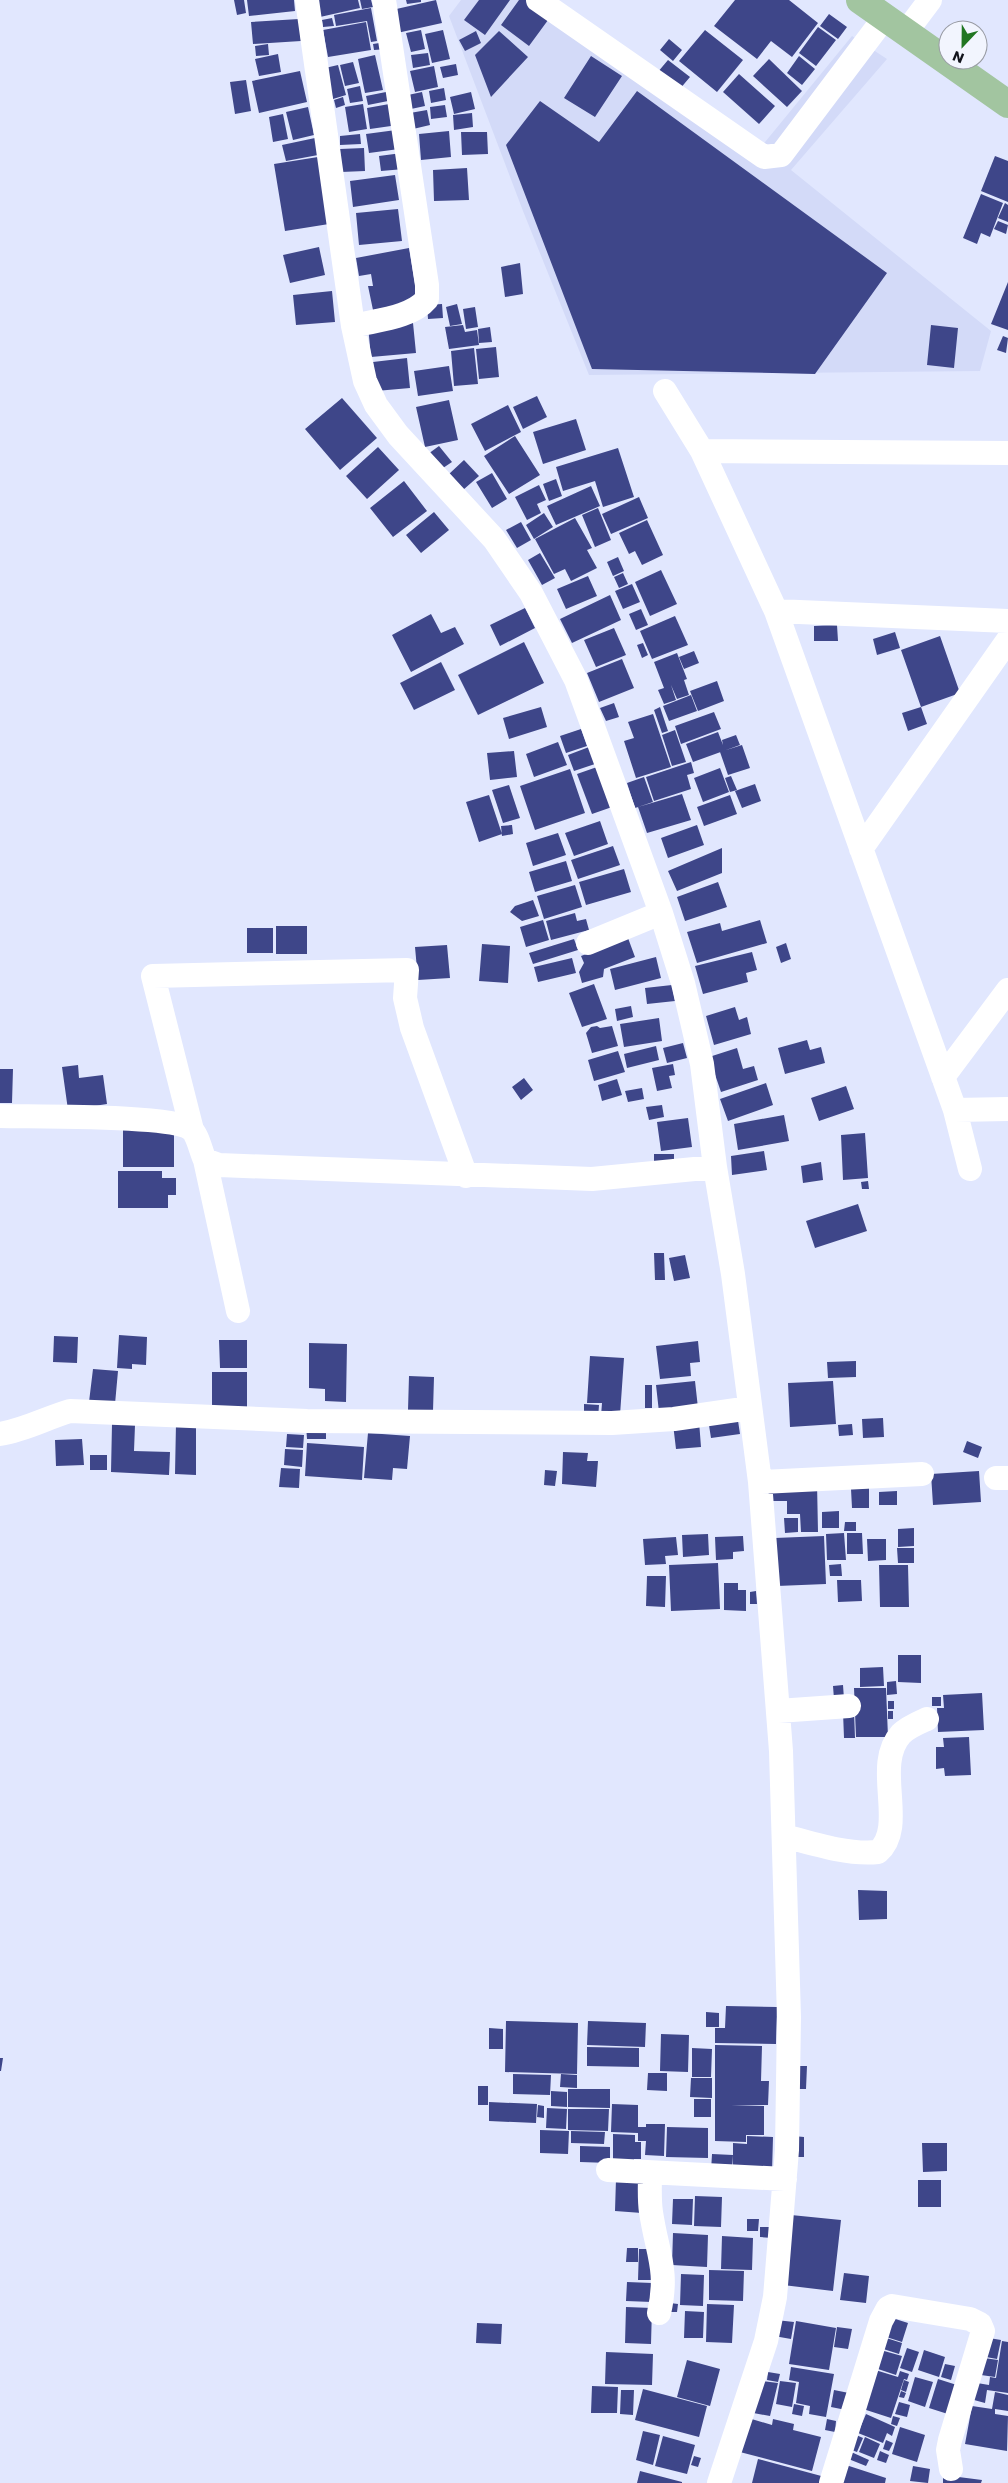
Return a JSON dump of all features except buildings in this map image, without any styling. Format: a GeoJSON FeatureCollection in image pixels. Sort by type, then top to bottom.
{"type":"FeatureCollection","features":[{"type":"Feature","properties":{"kind":"main road"},"geometry":{"type":"LineString","coordinates":[[862,1],[1008,104]]}},
{"type":"Feature","properties":{"kind":"street"},"geometry":{"type":"LineString","coordinates":[[306,0],[353,326],[364,381],[376,405],[398,435],[494,539],[532,593],[576,680],[660,913],[683,983],[702,1064],[715,1167],[733,1274],[760,1482],[778,1710],[785,1836],[789,2017],[785,2179],[775,2297],[770,2323],[719,2483]]}},
{"type":"Feature","properties":{"kind":"street"},"geometry":{"type":"LineString","coordinates":[[353,326],[412,311],[421,306],[427,299],[427,285],[384,0]]}},
{"type":"Feature","properties":{"kind":"street"},"geometry":{"type":"LineString","coordinates":[[538,0],[764,157],[781,155],[896,25],[930,0]]}},
{"type":"Feature","properties":{"kind":"street"},"geometry":{"type":"LineString","coordinates":[[665,391],[702,451],[776,611],[955,1110],[970,1169]]}},
{"type":"Feature","properties":{"kind":"street"},"geometry":{"type":"LineString","coordinates":[[702,451],[1008,452]]}},
{"type":"Feature","properties":{"kind":"street"},"geometry":{"type":"LineString","coordinates":[[776,611],[1008,622]]}},
{"type":"Feature","properties":{"kind":"street"},"geometry":{"type":"LineString","coordinates":[[861,848],[1008,640]]}},
{"type":"Feature","properties":{"kind":"street"},"geometry":{"type":"LineString","coordinates":[[588,943],[660,913]]}},
{"type":"Feature","properties":{"kind":"street"},"geometry":{"type":"LineString","coordinates":[[238,1310],[205,1160],[192,1130],[153,976],[407,970],[405,998],[412,1028],[466,1176]]}},
{"type":"Feature","properties":{"kind":"street"},"geometry":{"type":"LineString","coordinates":[[943,1077],[1008,990]]}},
{"type":"Feature","properties":{"kind":"street"},"geometry":{"type":"LineString","coordinates":[[955,1110],[1008,1109]]}},
{"type":"Feature","properties":{"kind":"street"},"geometry":{"type":"LineString","coordinates":[[0,1116],[155,1120],[182,1125],[192,1130]]}},
{"type":"Feature","properties":{"kind":"street"},"geometry":{"type":"LineString","coordinates":[[205,1160],[219,1165],[466,1176],[592,1179],[715,1167]]}},
{"type":"Feature","properties":{"kind":"street"},"geometry":{"type":"LineString","coordinates":[[0,1434],[18,1431],[46,1418],[70,1411],[307,1421],[612,1423],[674,1420],[750,1408]]}},
{"type":"Feature","properties":{"kind":"street"},"geometry":{"type":"LineString","coordinates":[[760,1482],[922,1474]]}},
{"type":"Feature","properties":{"kind":"street"},"geometry":{"type":"LineString","coordinates":[[778,1710],[849,1706]]}},
{"type":"Feature","properties":{"kind":"street"},"geometry":{"type":"LineString","coordinates":[[785,1836],[824,1846],[869,1853],[878,1852],[888,1840],[890,1757],[894,1743],[908,1728],[927,1719]]}},
{"type":"Feature","properties":{"kind":"street"},"geometry":{"type":"LineString","coordinates":[[608,2170],[785,2179]]}},
{"type":"Feature","properties":{"kind":"street"},"geometry":{"type":"LineString","coordinates":[[650,2173],[650,2210],[663,2266],[664,2290],[659,2313]]}},
{"type":"Feature","properties":{"kind":"street"},"geometry":{"type":"LineString","coordinates":[[832,2483],[881,2321],[888,2308],[892,2306],[970,2319],[980,2324],[983,2331],[949,2445],[950,2469]]}},
{"type":"Feature","properties":{"kind":"shaded area"},"geometry":{"type":"Polygon","coordinates":[[[461,0],[547,0],[761,147],[852,36],[887,59],[791,170],[991,331],[980,371],[589,375],[523,211],[449,16],[461,0]]]}}]}
